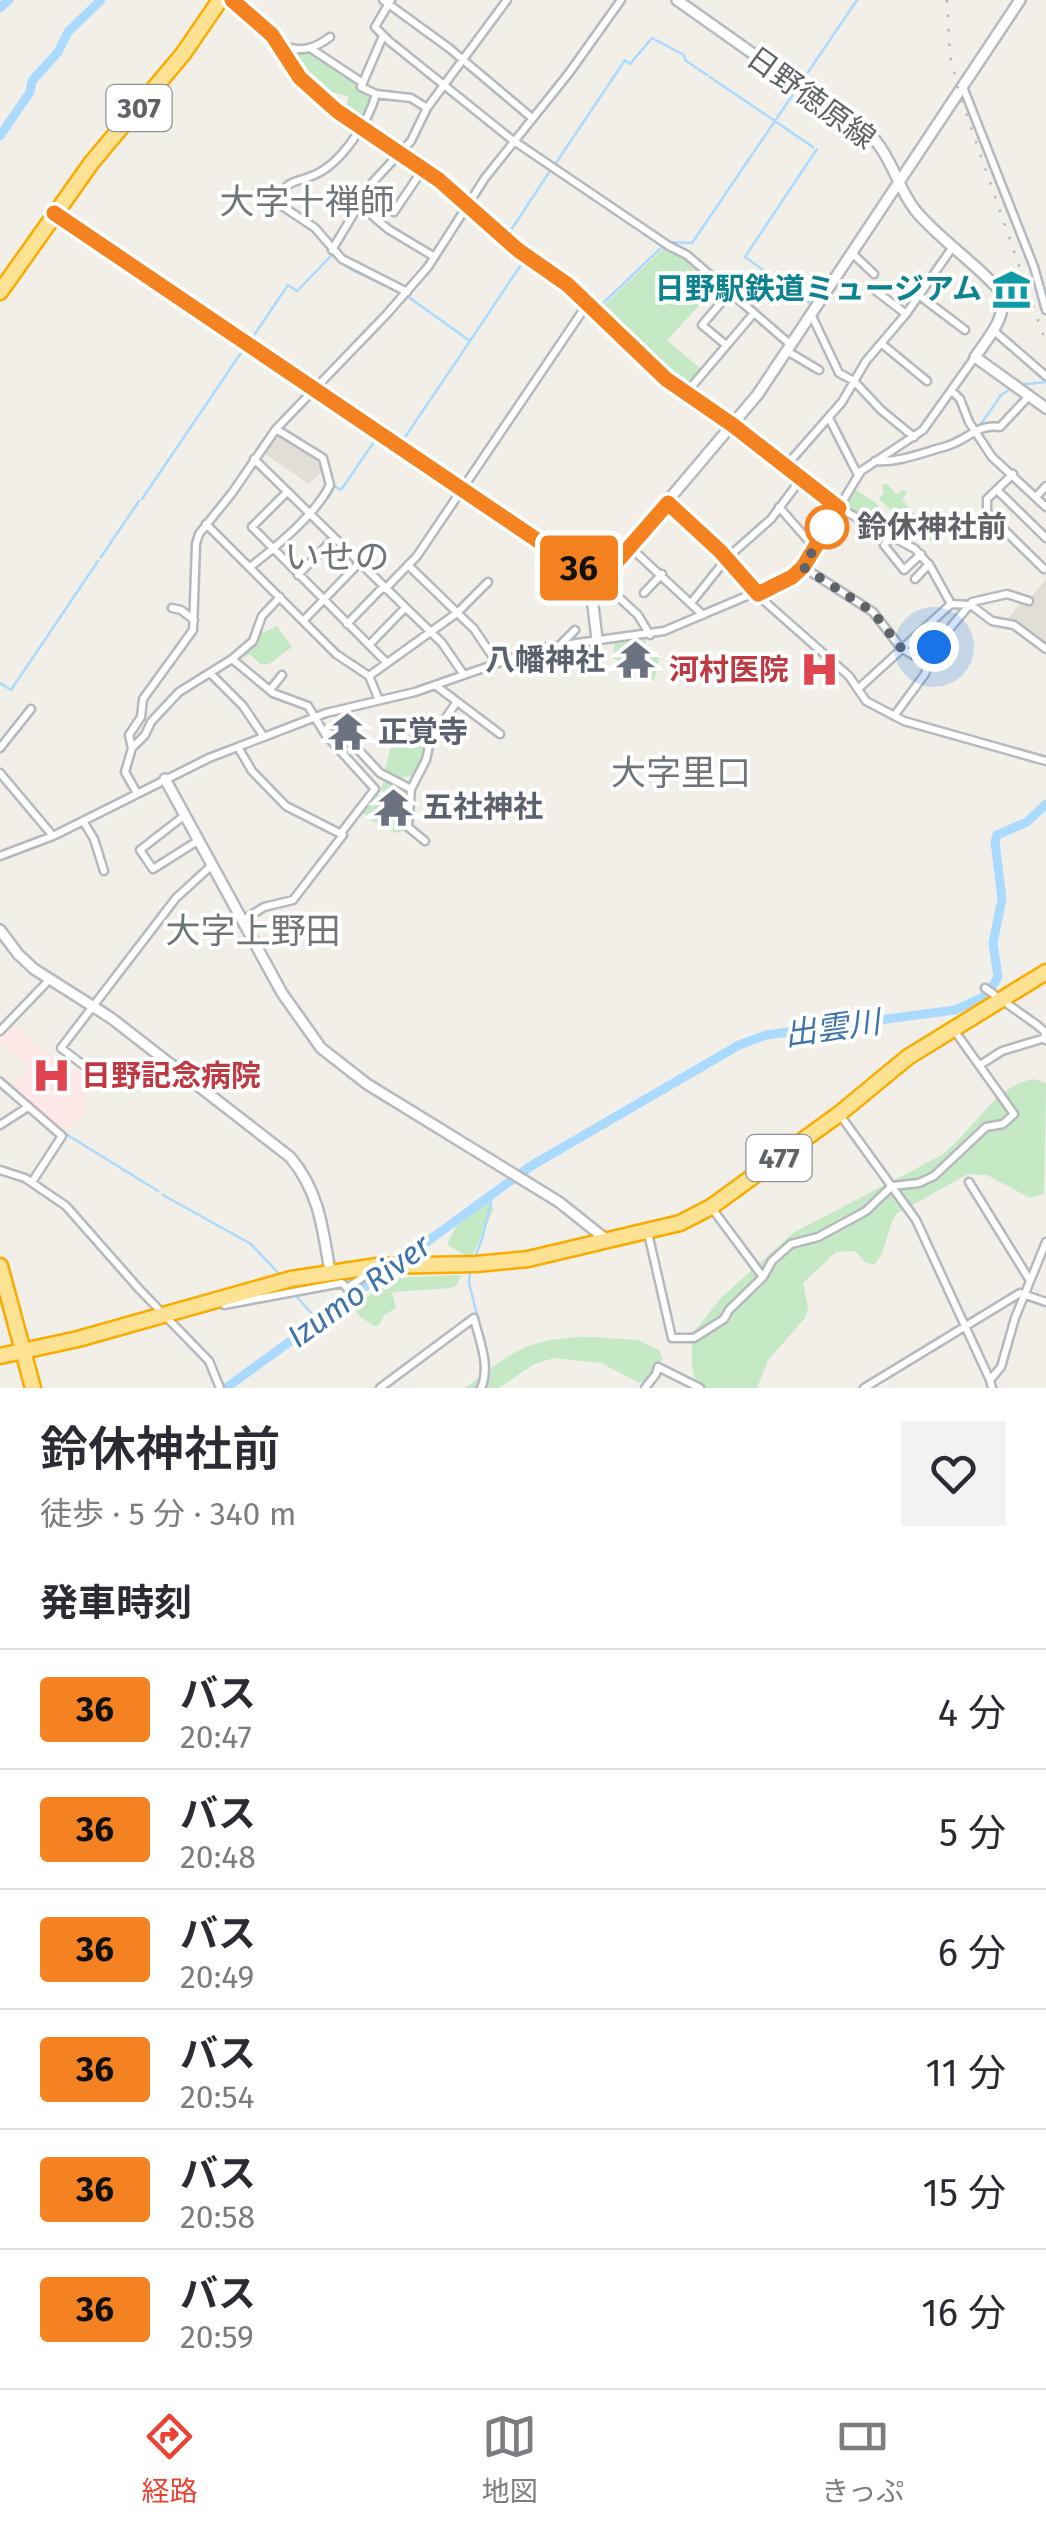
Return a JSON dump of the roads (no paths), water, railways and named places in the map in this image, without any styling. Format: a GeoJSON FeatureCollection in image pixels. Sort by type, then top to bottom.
{"type":"FeatureCollection","features":[{"type":"Feature","properties":{"kind":"highway","name":"307"},"geometry":{"type":"LineString","coordinates":[[0,292],[92,162],[183,54],[220,0]]}},
{"type":"Feature","properties":{"kind":"highway","name":"477"},"geometry":{"type":"LineString","coordinates":[[0,1356],[330,1272],[528,1259],[680,1223],[711,1207],[839,1114],[908,1056],[999,997],[1046,972]]}},
{"type":"Feature","properties":{"kind":"highway"},"geometry":{"type":"LineString","coordinates":[[0,1266],[20,1352]]}},
{"type":"Feature","properties":{"kind":"highway"},"geometry":{"type":"LineString","coordinates":[[0,1287],[30,1388]]}},
{"type":"Feature","properties":{"kind":"street"},"geometry":{"type":"LineString","coordinates":[[232,0],[279,43],[300,78],[337,111],[470,205],[518,250],[588,303],[666,379],[839,508],[921,554],[951,604]]}},
{"type":"Feature","properties":{"kind":"street"},"geometry":{"type":"LineString","coordinates":[[332,250],[372,183],[400,155],[427,108],[507,0]]}},
{"type":"Feature","properties":{"kind":"street"},"geometry":{"type":"LineString","coordinates":[[132,748],[128,734],[141,717],[143,699],[186,643],[194,620],[196,544],[207,523],[276,428],[407,292],[485,178],[619,3],[606,0]]}},
{"type":"Feature","properties":{"kind":"street","name":"日野徳原線"},"geometry":{"type":"LineString","coordinates":[[677,0],[875,140],[898,183]]}},
{"type":"Feature","properties":{"kind":"street","name":"日野徳原線"},"geometry":{"type":"LineString","coordinates":[[898,183],[1020,0]]}},
{"type":"Feature","properties":{"kind":"street"},"geometry":{"type":"LineString","coordinates":[[532,118],[388,2],[375,28],[383,36],[515,140],[669,246],[688,255],[789,348],[819,370]]}},
{"type":"Feature","properties":{"kind":"street"},"geometry":{"type":"LineString","coordinates":[[383,36],[361,87],[376,94],[411,98],[427,108]]}},
{"type":"Feature","properties":{"kind":"street"},"geometry":{"type":"LineString","coordinates":[[279,43],[294,50],[310,48],[330,37]]}},
{"type":"Feature","properties":{"kind":"street"},"geometry":{"type":"LineString","coordinates":[[310,48],[363,82]]}},
{"type":"Feature","properties":{"kind":"street"},"geometry":{"type":"LineString","coordinates":[[963,87],[1034,267],[1046,310]]}},
{"type":"Feature","properties":{"kind":"street"},"geometry":{"type":"LineString","coordinates":[[276,202],[292,180],[318,172],[350,144],[362,128],[376,94]]}},
{"type":"Feature","properties":{"kind":"street"},"geometry":{"type":"LineString","coordinates":[[394,212],[423,169]]}},
{"type":"Feature","properties":{"kind":"street"},"geometry":{"type":"LineString","coordinates":[[0,856],[53,836],[165,780],[314,718],[435,685],[562,643],[650,635],[792,577],[803,567],[858,476],[933,420],[994,331],[1002,310],[1002,293],[919,214],[898,183],[734,426],[600,581],[593,606],[597,639]]}},
{"type":"Feature","properties":{"kind":"street"},"geometry":{"type":"LineString","coordinates":[[258,190],[315,228],[332,250],[352,265],[407,292]]}},
{"type":"Feature","properties":{"kind":"street"},"geometry":{"type":"LineString","coordinates":[[360,205],[388,229],[433,256]]}},
{"type":"Feature","properties":{"kind":"street"},"geometry":{"type":"LineString","coordinates":[[54,213],[600,581],[638,615],[650,635]]}},
{"type":"Feature","properties":{"kind":"street"},"geometry":{"type":"LineString","coordinates":[[785,467],[830,418],[952,248]]}},
{"type":"Feature","properties":{"kind":"street"},"geometry":{"type":"LineString","coordinates":[[852,254],[874,274]]}},
{"type":"Feature","properties":{"kind":"street"},"geometry":{"type":"LineString","coordinates":[[876,291],[906,314]]}},
{"type":"Feature","properties":{"kind":"street"},"geometry":{"type":"LineString","coordinates":[[726,346],[702,326],[730,292]]}},
{"type":"Feature","properties":{"kind":"street"},"geometry":{"type":"LineString","coordinates":[[920,296],[965,330]]}},
{"type":"Feature","properties":{"kind":"street"},"geometry":{"type":"LineString","coordinates":[[347,624],[408,565],[588,303]]}},
{"type":"Feature","properties":{"kind":"street"},"geometry":{"type":"LineString","coordinates":[[687,392],[754,313]]}},
{"type":"Feature","properties":{"kind":"street"},"geometry":{"type":"LineString","coordinates":[[811,314],[839,373],[914,437]]}},
{"type":"Feature","properties":{"kind":"street"},"geometry":{"type":"LineString","coordinates":[[994,331],[1046,376]]}},
{"type":"Feature","properties":{"kind":"street"},"geometry":{"type":"LineString","coordinates":[[882,343],[928,381]]}},
{"type":"Feature","properties":{"kind":"street"},"geometry":{"type":"LineString","coordinates":[[975,357],[1028,397],[1044,404]]}},
{"type":"Feature","properties":{"kind":"street"},"geometry":{"type":"LineString","coordinates":[[952,391],[992,457],[1046,507]]}},
{"type":"Feature","properties":{"kind":"street"},"geometry":{"type":"LineString","coordinates":[[874,461],[905,458],[948,446],[989,424],[1000,427],[1028,397]]}},
{"type":"Feature","properties":{"kind":"street"},"geometry":{"type":"LineString","coordinates":[[830,418],[858,476]]}},
{"type":"Feature","properties":{"kind":"street"},"geometry":{"type":"LineString","coordinates":[[250,567],[323,498],[330,485],[324,458],[276,428]]}},
{"type":"Feature","properties":{"kind":"street"},"geometry":{"type":"LineString","coordinates":[[254,459],[430,633],[464,674]]}},
{"type":"Feature","properties":{"kind":"street"},"geometry":{"type":"LineString","coordinates":[[1013,474],[987,498],[987,513],[1044,565]]}},
{"type":"Feature","properties":{"kind":"street"},"geometry":{"type":"LineString","coordinates":[[692,603],[727,558],[772,519],[801,478]]}},
{"type":"Feature","properties":{"kind":"street"},"geometry":{"type":"LineString","coordinates":[[1036,497],[1046,486]]}},
{"type":"Feature","properties":{"kind":"street"},"geometry":{"type":"LineString","coordinates":[[997,490],[1046,538]]}},
{"type":"Feature","properties":{"kind":"street"},"geometry":{"type":"LineString","coordinates":[[286,492],[252,526],[387,663]]}},
{"type":"Feature","properties":{"kind":"street"},"geometry":{"type":"LineString","coordinates":[[668,503],[727,558],[758,594],[849,676],[866,701],[894,716],[1046,761]]}},
{"type":"Feature","properties":{"kind":"street"},"geometry":{"type":"LineString","coordinates":[[780,507],[814,547]]}},
{"type":"Feature","properties":{"kind":"street"},"geometry":{"type":"LineString","coordinates":[[207,523],[336,654],[369,676],[379,700]]}},
{"type":"Feature","properties":{"kind":"street"},"geometry":{"type":"LineString","coordinates":[[892,536],[884,545],[904,570],[921,554]]}},
{"type":"Feature","properties":{"kind":"street"},"geometry":{"type":"LineString","coordinates":[[298,575],[334,538]]}},
{"type":"Feature","properties":{"kind":"street"},"geometry":{"type":"LineString","coordinates":[[630,547],[703,616]]}},
{"type":"Feature","properties":{"kind":"street"},"geometry":{"type":"LineString","coordinates":[[304,620],[359,563]]}},
{"type":"Feature","properties":{"kind":"street"},"geometry":{"type":"LineString","coordinates":[[915,579],[929,564]]}},
{"type":"Feature","properties":{"kind":"street"},"geometry":{"type":"LineString","coordinates":[[408,565],[474,628],[497,663]]}},
{"type":"Feature","properties":{"kind":"street"},"geometry":{"type":"LineString","coordinates":[[803,567],[873,612],[901,648],[928,664]]}},
{"type":"Feature","properties":{"kind":"street"},"geometry":{"type":"LineString","coordinates":[[644,592],[662,574]]}},
{"type":"Feature","properties":{"kind":"street"},"geometry":{"type":"LineString","coordinates":[[369,676],[458,613],[488,582]]}},
{"type":"Feature","properties":{"kind":"street"},"geometry":{"type":"LineString","coordinates":[[858,689],[951,604],[970,604],[1007,594],[1028,601]]}},
{"type":"Feature","properties":{"kind":"street"},"geometry":{"type":"LineString","coordinates":[[137,793],[124,772],[132,748],[179,692],[253,641],[262,616],[280,597]]}},
{"type":"Feature","properties":{"kind":"street"},"geometry":{"type":"LineString","coordinates":[[970,604],[992,621],[1014,624],[1046,649]]}},
{"type":"Feature","properties":{"kind":"street"},"geometry":{"type":"LineString","coordinates":[[894,716],[924,674],[934,647],[970,604]]}},
{"type":"Feature","properties":{"kind":"street"},"geometry":{"type":"LineString","coordinates":[[172,608],[194,620]]}},
{"type":"Feature","properties":{"kind":"street"},"geometry":{"type":"LineString","coordinates":[[369,645],[405,608]]}},
{"type":"Feature","properties":{"kind":"street"},"geometry":{"type":"LineString","coordinates":[[562,643],[575,630]]}},
{"type":"Feature","properties":{"kind":"street"},"geometry":{"type":"LineString","coordinates":[[232,659],[281,697],[304,703],[374,789],[341,833]]}},
{"type":"Feature","properties":{"kind":"street"},"geometry":{"type":"LineString","coordinates":[[210,673],[243,706],[264,738]]}},
{"type":"Feature","properties":{"kind":"street"},"geometry":{"type":"LineString","coordinates":[[270,690],[282,676]]}},
{"type":"Feature","properties":{"kind":"street"},"geometry":{"type":"LineString","coordinates":[[435,685],[500,734]]}},
{"type":"Feature","properties":{"kind":"street"},"geometry":{"type":"LineString","coordinates":[[425,841],[408,828],[411,789],[426,760],[430,741],[456,702]]}},
{"type":"Feature","properties":{"kind":"street"},"geometry":{"type":"LineString","coordinates":[[0,748],[31,709]]}},
{"type":"Feature","properties":{"kind":"street"},"geometry":{"type":"LineString","coordinates":[[322,729],[354,744],[380,773],[411,789]]}},
{"type":"Feature","properties":{"kind":"street"},"geometry":{"type":"LineString","coordinates":[[238,748],[252,771],[286,806],[344,834],[293,900],[264,907],[243,920]]}},
{"type":"Feature","properties":{"kind":"street"},"geometry":{"type":"LineString","coordinates":[[0,773],[53,836]]}},
{"type":"Feature","properties":{"kind":"street"},"geometry":{"type":"LineString","coordinates":[[165,780],[289,1004],[321,1048],[367,1084],[578,1215],[608,1242]]}},
{"type":"Feature","properties":{"kind":"street"},"geometry":{"type":"LineString","coordinates":[[185,815],[140,850],[153,868],[198,840]]}},
{"type":"Feature","properties":{"kind":"street"},"geometry":{"type":"LineString","coordinates":[[83,821],[94,838],[104,871]]}},
{"type":"Feature","properties":{"kind":"street"},"geometry":{"type":"LineString","coordinates":[[108,1084],[60,1048],[176,898],[213,865]]}},
{"type":"Feature","properties":{"kind":"street"},"geometry":{"type":"LineString","coordinates":[[0,930],[24,960],[94,1006],[290,1157],[318,1204],[330,1272]]}},
{"type":"Feature","properties":{"kind":"street"},"geometry":{"type":"LineString","coordinates":[[0,1031],[50,979]]}},
{"type":"Feature","properties":{"kind":"street"},"geometry":{"type":"LineString","coordinates":[[980,1066],[1002,1050],[1046,1039],[1044,1032],[985,988]]}},
{"type":"Feature","properties":{"kind":"street"},"geometry":{"type":"LineString","coordinates":[[648,1232],[672,1338],[694,1338],[724,1319],[783,1250],[829,1232],[866,1210],[892,1186],[919,1184],[934,1176],[986,1127],[1003,1124],[1014,1114],[953,1029]]}},
{"type":"Feature","properties":{"kind":"street"},"geometry":{"type":"LineString","coordinates":[[0,1082],[62,1136],[32,1182]]}},
{"type":"Feature","properties":{"kind":"street"},"geometry":{"type":"LineString","coordinates":[[0,1124],[28,1107]]}},
{"type":"Feature","properties":{"kind":"street"},"geometry":{"type":"LineString","coordinates":[[839,1114],[916,1220],[991,1384]]}},
{"type":"Feature","properties":{"kind":"street"},"geometry":{"type":"LineString","coordinates":[[0,1170],[32,1182],[66,1206],[210,1361],[220,1386]]}},
{"type":"Feature","properties":{"kind":"street"},"geometry":{"type":"LineString","coordinates":[[970,1182],[1030,1280]]}},
{"type":"Feature","properties":{"kind":"street"},"geometry":{"type":"LineString","coordinates":[[711,1207],[763,1278]]}},
{"type":"Feature","properties":{"kind":"street"},"geometry":{"type":"LineString","coordinates":[[991,1384],[1001,1367],[1024,1294],[1046,1242]]}},
{"type":"Feature","properties":{"kind":"street"},"geometry":{"type":"LineString","coordinates":[[222,1299],[224,1305],[342,1283],[347,1288],[373,1267]]}},
{"type":"Feature","properties":{"kind":"street"},"geometry":{"type":"LineString","coordinates":[[864,1388],[1020,1293],[1046,1302]]}},
{"type":"Feature","properties":{"kind":"street"},"geometry":{"type":"LineString","coordinates":[[380,1388],[474,1318],[486,1365],[481,1388]]}},
{"type":"Feature","properties":{"kind":"street"},"geometry":{"type":"LineString","coordinates":[[646,1388],[658,1366],[700,1388]]}},
{"type":"Feature","properties":{"kind":"waterway"},"geometry":{"type":"LineString","coordinates":[[0,8],[9,0]]}},
{"type":"Feature","properties":{"kind":"waterway"},"geometry":{"type":"LineString","coordinates":[[0,136],[30,92],[32,81],[58,52],[68,32],[101,0]]}},
{"type":"Feature","properties":{"kind":"waterway"},"geometry":{"type":"LineString","coordinates":[[669,242],[692,243],[857,0]]}},
{"type":"Feature","properties":{"kind":"waterway"},"geometry":{"type":"LineString","coordinates":[[556,163],[625,60],[630,64],[652,38],[684,55],[685,60],[707,75]]}},
{"type":"Feature","properties":{"kind":"waterway"},"geometry":{"type":"LineString","coordinates":[[710,77],[813,147]]}},
{"type":"Feature","properties":{"kind":"waterway"},"geometry":{"type":"LineString","coordinates":[[811,304],[745,257],[817,149]]}},
{"type":"Feature","properties":{"kind":"waterway"},"geometry":{"type":"LineString","coordinates":[[507,236],[550,171]]}},
{"type":"Feature","properties":{"kind":"waterway"},"geometry":{"type":"LineString","coordinates":[[599,307],[663,246]]}},
{"type":"Feature","properties":{"kind":"waterway"},"geometry":{"type":"LineString","coordinates":[[250,341],[288,285],[297,291],[332,255],[350,269],[397,291]]}},
{"type":"Feature","properties":{"kind":"waterway"},"geometry":{"type":"LineString","coordinates":[[407,296],[470,341],[525,259],[583,304]]}},
{"type":"Feature","properties":{"kind":"waterway"},"geometry":{"type":"LineString","coordinates":[[401,443],[470,341]]}},
{"type":"Feature","properties":{"kind":"waterway"},"geometry":{"type":"LineString","coordinates":[[142,499],[245,347]]}},
{"type":"Feature","properties":{"kind":"waterway"},"geometry":{"type":"LineString","coordinates":[[1018,385],[1046,382]]}},
{"type":"Feature","properties":{"kind":"waterway"},"geometry":{"type":"LineString","coordinates":[[979,427],[1001,395],[1012,388]]}},
{"type":"Feature","properties":{"kind":"waterway"},"geometry":{"type":"LineString","coordinates":[[329,497],[334,486],[341,490],[378,436],[396,448]]}},
{"type":"Feature","properties":{"kind":"waterway"},"geometry":{"type":"LineString","coordinates":[[101,557],[139,501]]}},
{"type":"Feature","properties":{"kind":"waterway"},"geometry":{"type":"LineString","coordinates":[[0,683],[11,690],[98,561]]}},
{"type":"Feature","properties":{"kind":"waterway","name":"出雲川"},"geometry":{"type":"LineString","coordinates":[[226,1388],[531,1166],[739,1045],[766,1035],[955,1010],[987,995],[998,977],[993,943],[1002,899],[997,835],[1027,822],[1046,804]]}},
{"type":"Feature","properties":{"kind":"waterway"},"geometry":{"type":"LineString","coordinates":[[0,1077],[17,1093]]}},
{"type":"Feature","properties":{"kind":"waterway"},"geometry":{"type":"LineString","coordinates":[[61,1131],[158,1191]]}},
{"type":"Feature","properties":{"kind":"waterway"},"geometry":{"type":"LineString","coordinates":[[475,1257],[493,1193]]}},
{"type":"Feature","properties":{"kind":"waterway"},"geometry":{"type":"LineString","coordinates":[[163,1195],[251,1244],[280,1275]]}},
{"type":"Feature","properties":{"kind":"waterway"},"geometry":{"type":"LineString","coordinates":[[470,1269],[469,1283],[483,1338]]}},
{"type":"Feature","properties":{"kind":"waterway","name":"Izumo River"},"geometry":{"type":"LineString","coordinates":[[296,1296],[313,1315],[322,1316]]}},
{"type":"Feature","properties":{"kind":"waterway"},"geometry":{"type":"LineString","coordinates":[[485,1346],[489,1363],[485,1387]]}},
{"type":"Feature","properties":{"kind":"railway"},"geometry":{"type":"LineString","coordinates":[[947,0],[950,55],[959,93],[1046,343]]}},
{"type":"Feature","properties":{"kind":"place","name":"日野駅鉄道ミュージアム"},"geometry":{"type":"Point","coordinates":[1012,289]}},
{"type":"Feature","properties":{"kind":"place","name":"鈴休神社前"},"geometry":{"type":"Point","coordinates":[827,527]}},
{"type":"Feature","properties":{"kind":"place","name":"八幡神社"},"geometry":{"type":"Point","coordinates":[635,660]}},
{"type":"Feature","properties":{"kind":"place","name":"河村医院"},"geometry":{"type":"Point","coordinates":[819,670]}},
{"type":"Feature","properties":{"kind":"place","name":"正覚寺"},"geometry":{"type":"Point","coordinates":[348,732]}},
{"type":"Feature","properties":{"kind":"place","name":"五社神社"},"geometry":{"type":"Point","coordinates":[393,807]}},
{"type":"Feature","properties":{"kind":"place","name":"日野記念病院"},"geometry":{"type":"Point","coordinates":[51,1076]}},
{"type":"Feature","properties":{"kind":"district","name":"大字十禅師"},"geometry":{"type":"Point","coordinates":[307,202]}},
{"type":"Feature","properties":{"kind":"district","name":"いせの"},"geometry":{"type":"Point","coordinates":[337,557]}},
{"type":"Feature","properties":{"kind":"district","name":"大字里口"},"geometry":{"type":"Point","coordinates":[681,773]}},
{"type":"Feature","properties":{"kind":"district","name":"大字上野田"},"geometry":{"type":"Point","coordinates":[253,931]}}]}
